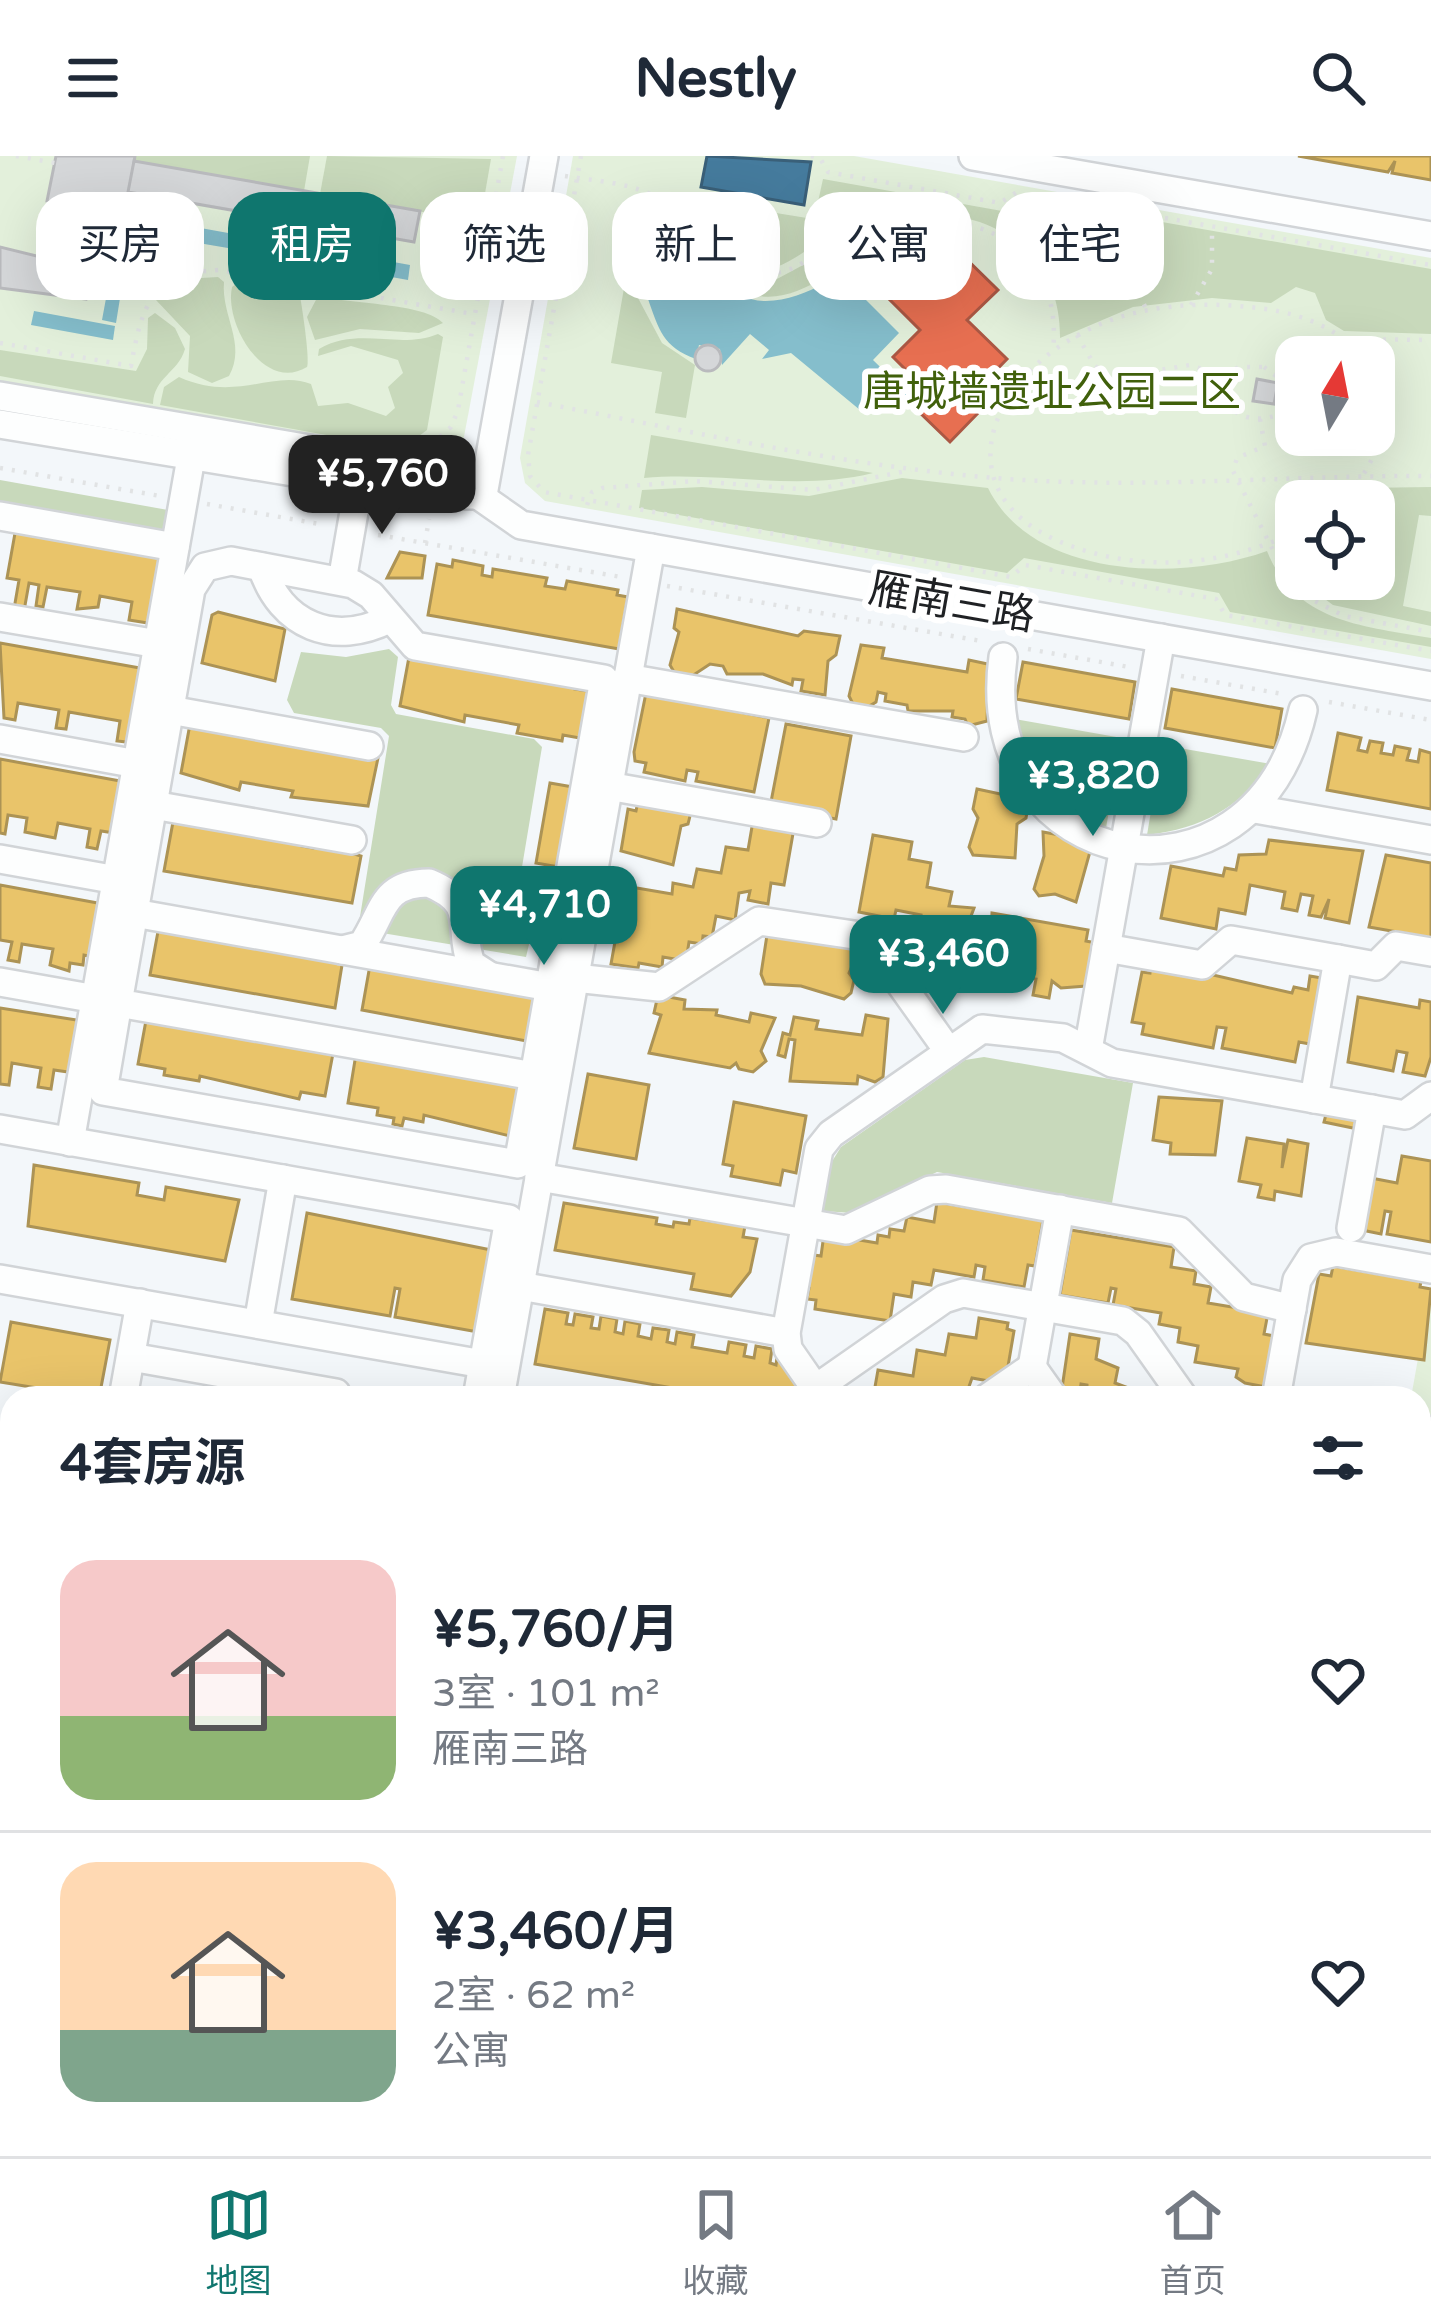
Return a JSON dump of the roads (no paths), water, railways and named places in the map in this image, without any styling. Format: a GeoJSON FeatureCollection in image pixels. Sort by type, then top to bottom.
{"type":"FeatureCollection","features":[{"type":"Feature","properties":{"kind":"street"},"geometry":{"type":"LineString","coordinates":[[991,158],[1431,236]]}},
{"type":"Feature","properties":{"kind":"street"},"geometry":{"type":"LineString","coordinates":[[0,424],[433,495],[483,495],[542,164]]}},
{"type":"Feature","properties":{"kind":"street","name":"雁南三路"},"geometry":{"type":"LineString","coordinates":[[0,397],[445,472],[521,525],[1431,686]]}},
{"type":"Feature","properties":{"kind":"street"},"geometry":{"type":"LineString","coordinates":[[192,452],[117,880],[103,1091],[518,1164],[534,1076],[562,982],[608,786],[651,548]]}},
{"type":"Feature","properties":{"kind":"street"},"geometry":{"type":"LineString","coordinates":[[342,581],[359,483]]}},
{"type":"Feature","properties":{"kind":"street"},"geometry":{"type":"LineString","coordinates":[[0,516],[175,547]]}},
{"type":"Feature","properties":{"kind":"street"},"geometry":{"type":"LineString","coordinates":[[70,1142],[134,914],[196,576],[217,562],[342,581],[371,595],[415,646],[604,679],[539,1177],[502,1386]]}},
{"type":"Feature","properties":{"kind":"street"},"geometry":{"type":"LineString","coordinates":[[262,567],[279,603],[311,627],[352,633],[389,619]]}},
{"type":"Feature","properties":{"kind":"street"},"geometry":{"type":"LineString","coordinates":[[0,616],[158,644]]}},
{"type":"Feature","properties":{"kind":"street"},"geometry":{"type":"LineString","coordinates":[[1088,1050],[1161,638]]}},
{"type":"Feature","properties":{"kind":"street"},"geometry":{"type":"LineString","coordinates":[[1004,649],[1000,720],[1021,779],[1048,812],[1084,835],[1124,848],[1166,850],[1207,839],[1255,809],[1294,752],[1304,702]]}},
{"type":"Feature","properties":{"kind":"street"},"geometry":{"type":"LineString","coordinates":[[627,678],[964,737]]}},
{"type":"Feature","properties":{"kind":"street"},"geometry":{"type":"LineString","coordinates":[[170,710],[369,746]]}},
{"type":"Feature","properties":{"kind":"street"},"geometry":{"type":"LineString","coordinates":[[0,740],[137,764]]}},
{"type":"Feature","properties":{"kind":"street"},"geometry":{"type":"LineString","coordinates":[[608,786],[817,823]]}},
{"type":"Feature","properties":{"kind":"street"},"geometry":{"type":"LineString","coordinates":[[153,805],[352,840]]}},
{"type":"Feature","properties":{"kind":"street"},"geometry":{"type":"LineString","coordinates":[[1255,809],[1431,840]]}},
{"type":"Feature","properties":{"kind":"street"},"geometry":{"type":"LineString","coordinates":[[0,859],[117,880]]}},
{"type":"Feature","properties":{"kind":"street"},"geometry":{"type":"LineString","coordinates":[[342,950],[362,945],[380,903],[393,890],[429,883],[460,903],[471,964],[492,976]]}},
{"type":"Feature","properties":{"kind":"street"},"geometry":{"type":"LineString","coordinates":[[134,914],[492,976],[639,989],[659,987],[753,923],[766,920],[854,935],[876,949],[949,1052]]}},
{"type":"Feature","properties":{"kind":"street"},"geometry":{"type":"LineString","coordinates":[[1106,948],[1202,965],[1231,940],[1376,966],[1396,946],[1431,952]]}},
{"type":"Feature","properties":{"kind":"street"},"geometry":{"type":"LineString","coordinates":[[1314,1099],[1338,959]]}},
{"type":"Feature","properties":{"kind":"street"},"geometry":{"type":"LineString","coordinates":[[0,982],[534,1076]]}},
{"type":"Feature","properties":{"kind":"street"},"geometry":{"type":"LineString","coordinates":[[814,1386],[788,1349],[786,1333],[826,1138],[949,1052],[995,1026],[1064,1038],[1112,1063],[1405,1115],[1431,1096]]}},
{"type":"Feature","properties":{"kind":"street"},"geometry":{"type":"LineString","coordinates":[[1351,1228],[1372,1109]]}},
{"type":"Feature","properties":{"kind":"street"},"geometry":{"type":"LineString","coordinates":[[0,1129],[508,1219],[479,1386]]}},
{"type":"Feature","properties":{"kind":"street"},"geometry":{"type":"LineString","coordinates":[[539,1177],[858,1229],[941,1189],[1060,1209],[1179,1231],[1244,1297],[1292,1310]]}},
{"type":"Feature","properties":{"kind":"street"},"geometry":{"type":"LineString","coordinates":[[257,1324],[283,1179]]}},
{"type":"Feature","properties":{"kind":"street"},"geometry":{"type":"LineString","coordinates":[[1004,1386],[1032,1367],[1060,1209]]}},
{"type":"Feature","properties":{"kind":"street"},"geometry":{"type":"LineString","coordinates":[[1278,1386],[1302,1267],[1323,1252],[1431,1269]]}},
{"type":"Feature","properties":{"kind":"street"},"geometry":{"type":"LineString","coordinates":[[0,1279],[483,1364]]}},
{"type":"Feature","properties":{"kind":"street"},"geometry":{"type":"LineString","coordinates":[[520,1286],[786,1333]]}},
{"type":"Feature","properties":{"kind":"street"},"geometry":{"type":"LineString","coordinates":[[828,1386],[950,1295],[970,1293],[1129,1324],[1175,1386]]}},
{"type":"Feature","properties":{"kind":"street"},"geometry":{"type":"LineString","coordinates":[[126,1386],[140,1303]]}},
{"type":"Feature","properties":{"kind":"street"},"geometry":{"type":"LineString","coordinates":[[338,1386],[345,1340]]}},
{"type":"Feature","properties":{"kind":"street"},"geometry":{"type":"LineString","coordinates":[[131,1357],[283,1386]]}},
{"type":"Feature","properties":{"kind":"street"},"geometry":{"type":"LineString","coordinates":[[1032,1367],[1045,1386]]}},
{"type":"Feature","properties":{"kind":"water"},"geometry":{"type":"Polygon","coordinates":[[[204,229],[228,233],[228,248],[204,244],[204,229]]]}},
{"type":"Feature","properties":{"kind":"water"},"geometry":{"type":"Polygon","coordinates":[[[396,262],[410,265],[408,280],[396,278],[396,262]]]}},
{"type":"Feature","properties":{"kind":"water"},"geometry":{"type":"Polygon","coordinates":[[[804,293],[804,300],[866,300],[899,333],[873,360],[913,399],[903,408],[860,410],[791,353],[762,359],[769,350],[750,334],[722,365],[720,349],[699,345],[696,359],[676,349],[648,300],[764,301],[804,293]]]}},
{"type":"Feature","properties":{"kind":"water"},"geometry":{"type":"Polygon","coordinates":[[[106,300],[120,300],[116,323],[102,320],[106,300]]]}},
{"type":"Feature","properties":{"kind":"water"},"geometry":{"type":"Polygon","coordinates":[[[34,311],[115,326],[113,340],[31,325],[34,311]]]}},
{"type":"Feature","properties":{"kind":"park label","name":"唐城墙遗址公园二区"},"geometry":{"type":"Point","coordinates":[1052,391]}}]}
